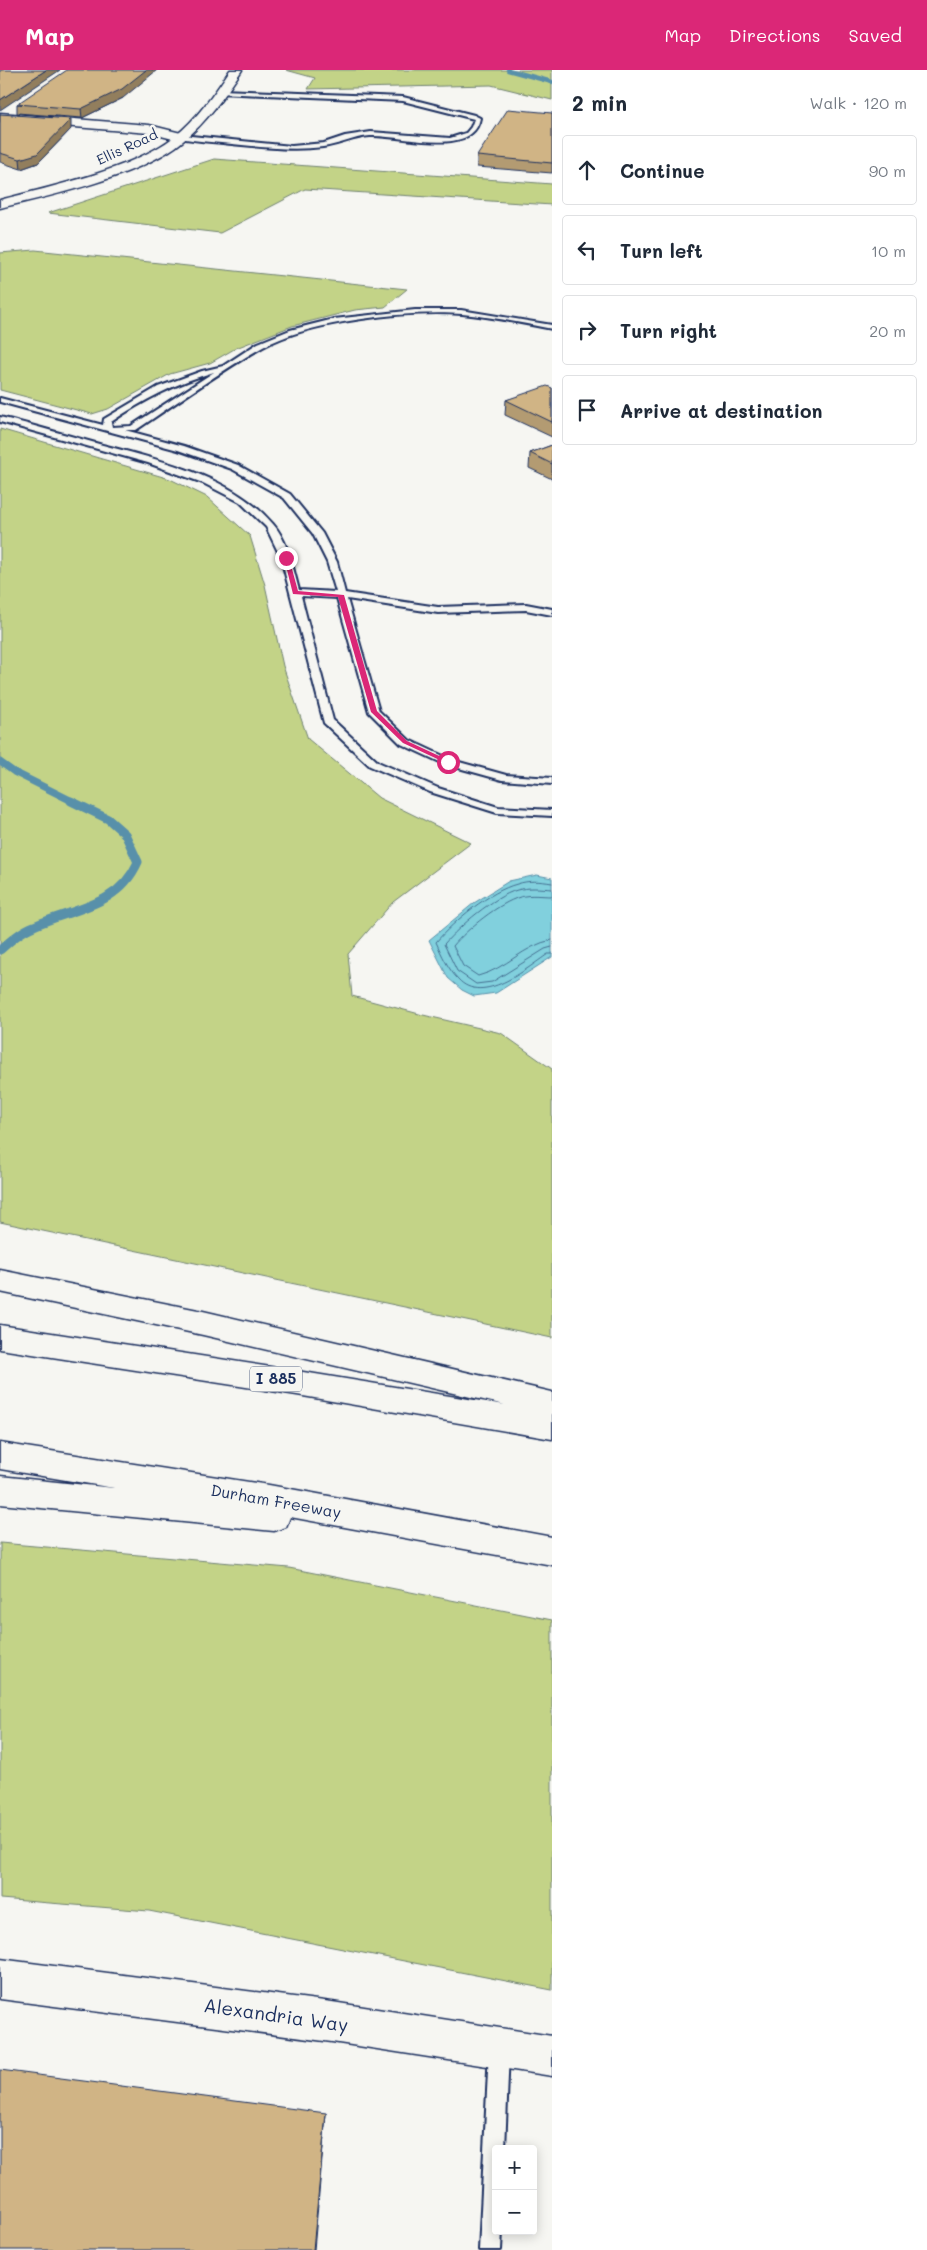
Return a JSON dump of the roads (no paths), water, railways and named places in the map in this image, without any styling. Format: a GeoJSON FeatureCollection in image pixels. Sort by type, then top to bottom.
{"type":"FeatureCollection","features":[{"type":"Feature","properties":{"kind":"main road","name":"Ellis Road"},"geometry":{"type":"LineString","coordinates":[[0,204],[76,185],[110,173],[148,156],[203,115],[236,70]]}},
{"type":"Feature","properties":{"kind":"main road"},"geometry":{"type":"LineString","coordinates":[[15,106],[0,117],[37,121],[43,124],[71,124],[142,135],[174,136]]}},
{"type":"Feature","properties":{"kind":"main road"},"geometry":{"type":"LineString","coordinates":[[0,1281],[203,1323],[552,1404]]}},
{"type":"Feature","properties":{"kind":"main road","name":"I 885"},"geometry":{"type":"LineString","coordinates":[[0,1337],[298,1383],[552,1426]]}},
{"type":"Feature","properties":{"kind":"main road","name":"Durham Freeway"},"geometry":{"type":"LineString","coordinates":[[0,1456],[250,1496],[552,1551]]}},
{"type":"Feature","properties":{"kind":"main road"},"geometry":{"type":"LineString","coordinates":[[0,1490],[480,1537]]}},
{"type":"Feature","properties":{"kind":"main road","name":"Alexandria Way"},"geometry":{"type":"LineString","coordinates":[[0,1979],[332,2022],[552,2056]]}},
{"type":"Feature","properties":{"kind":"lane"},"geometry":{"type":"LineString","coordinates":[[174,136],[310,148],[364,135],[378,134],[437,140],[461,139],[466,136],[477,122],[477,118],[472,116],[404,100],[220,92]]}},
{"type":"Feature","properties":{"kind":"lane"},"geometry":{"type":"LineString","coordinates":[[97,436],[133,428],[261,345],[294,332],[334,321],[415,312],[461,312],[507,318],[552,327]]}},
{"type":"Feature","properties":{"kind":"lane"},"geometry":{"type":"LineString","coordinates":[[97,436],[107,421],[134,401],[186,376],[233,364]]}},
{"type":"Feature","properties":{"kind":"lane"},"geometry":{"type":"LineString","coordinates":[[0,400],[97,436],[151,461],[206,481],[243,500],[270,526],[286,558],[328,721],[374,764],[434,790],[497,810],[552,813]]}},
{"type":"Feature","properties":{"kind":"lane"},"geometry":{"type":"LineString","coordinates":[[0,418],[97,436],[181,448],[235,467],[287,496],[317,533],[332,562],[374,712],[405,742],[448,762],[506,778],[552,781]]}},
{"type":"Feature","properties":{"kind":"lane"},"geometry":{"type":"LineString","coordinates":[[295,593],[341,595],[438,610],[526,607],[552,612]]}},
{"type":"Feature","properties":{"kind":"lane"},"geometry":{"type":"LineString","coordinates":[[490,2250],[500,2048]]}},
{"type":"Feature","properties":{"kind":"water"},"geometry":{"type":"Polygon","coordinates":[[[537,875],[552,878],[552,957],[496,993],[474,996],[462,990],[448,978],[429,940],[474,903],[509,881],[537,875]]]}},
{"type":"Feature","properties":{"kind":"waterway"},"geometry":{"type":"LineString","coordinates":[[508,70],[552,82]]}},
{"type":"Feature","properties":{"kind":"waterway"},"geometry":{"type":"LineString","coordinates":[[0,762],[14,772],[74,802]]}},
{"type":"Feature","properties":{"kind":"waterway"},"geometry":{"type":"LineString","coordinates":[[0,950],[29,928],[79,910],[107,897],[129,877],[138,862],[125,834],[108,819],[71,801]]}}]}
